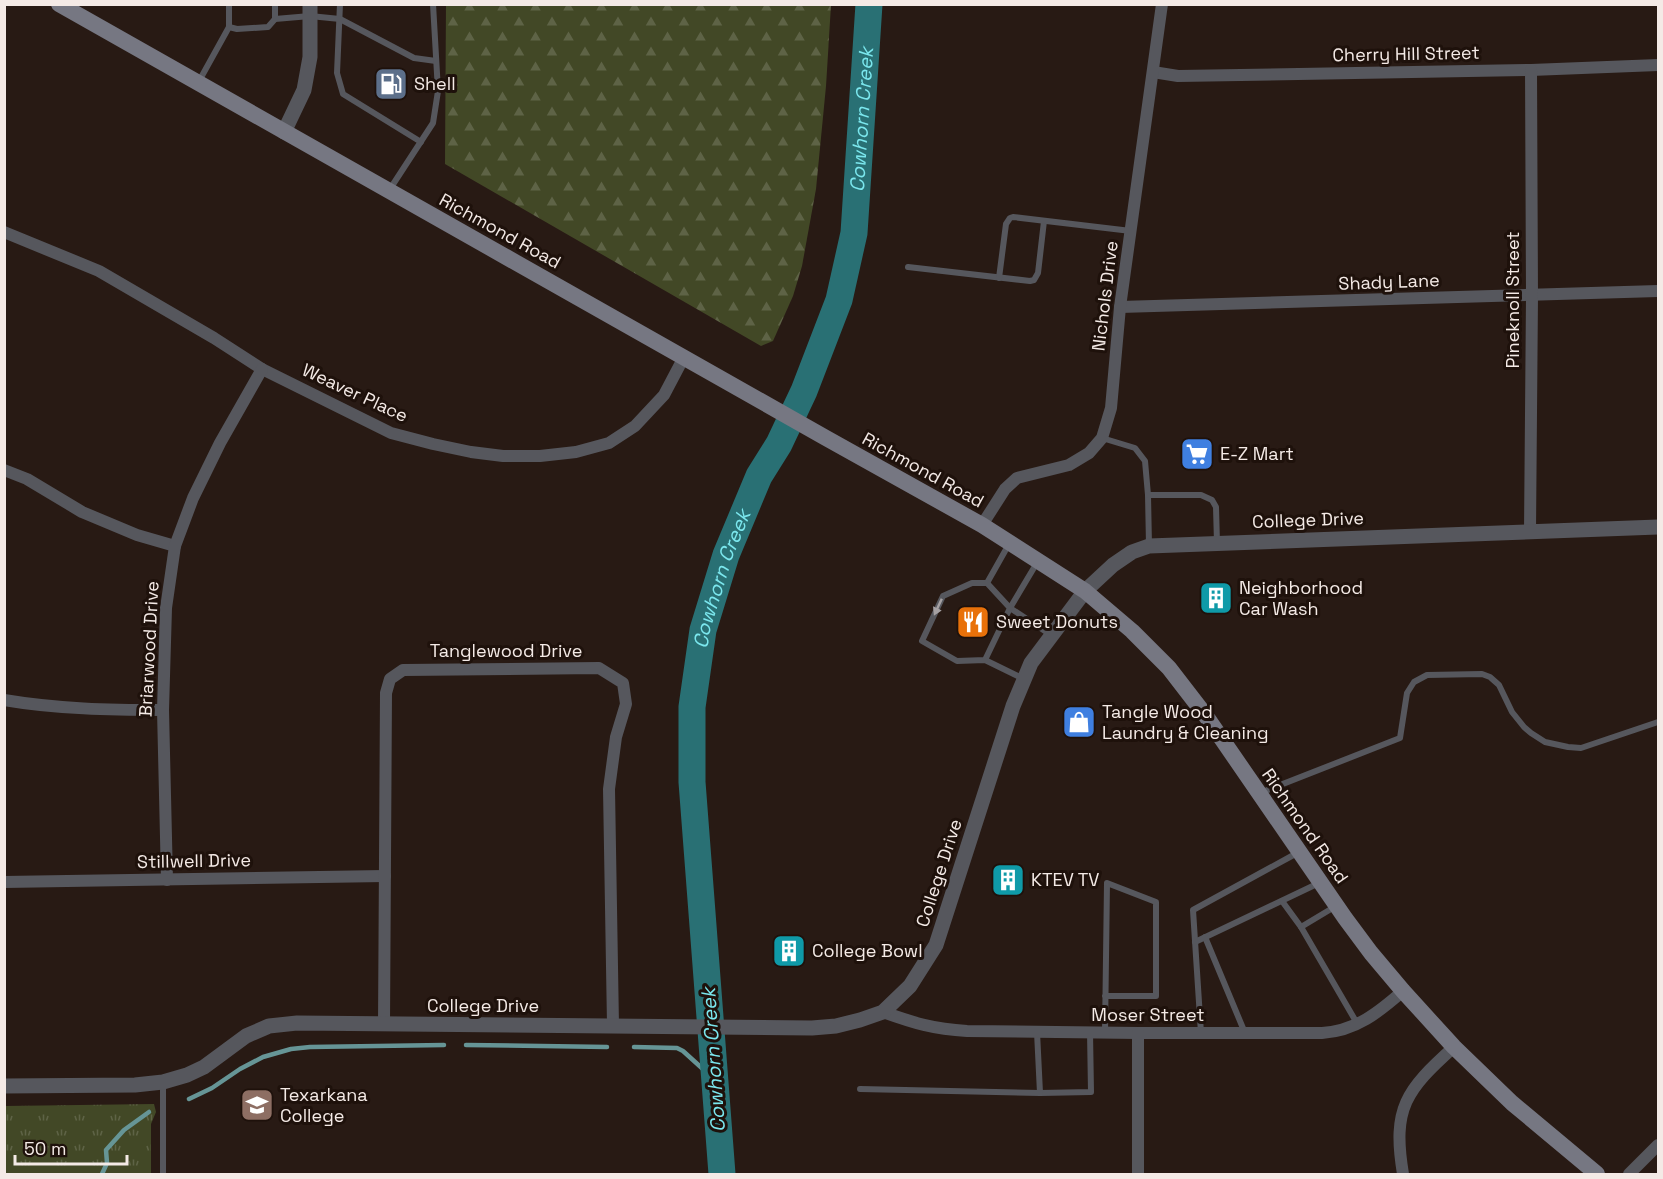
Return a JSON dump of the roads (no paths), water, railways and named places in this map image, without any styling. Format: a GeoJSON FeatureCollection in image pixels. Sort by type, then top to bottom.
{"type":"FeatureCollection","features":[{"type":"Feature","properties":{"kind":"main road","name":"Richmond Road"},"geometry":{"type":"LineString","coordinates":[[62,5],[982,525],[1085,591],[1132,631],[1169,668],[1206,716],[1371,953],[1403,991],[1454,1047],[1512,1103],[1597,1174]]}},
{"type":"Feature","properties":{"kind":"street","name":"Nichols Drive"},"geometry":{"type":"LineString","coordinates":[[1102,438],[1111,408],[1120,308],[1162,4]]}},
{"type":"Feature","properties":{"kind":"street"},"geometry":{"type":"LineString","coordinates":[[284,132],[304,90],[310,57],[310,10]]}},
{"type":"Feature","properties":{"kind":"street","name":"Cherry Hill Street"},"geometry":{"type":"LineString","coordinates":[[1153,72],[1178,76],[1530,70],[1659,65]]}},
{"type":"Feature","properties":{"kind":"street","name":"Pineknoll Street"},"geometry":{"type":"LineString","coordinates":[[1530,70],[1532,296],[1530,531]]}},
{"type":"Feature","properties":{"kind":"street","name":"Weaver Place"},"geometry":{"type":"LineString","coordinates":[[4,232],[99,271],[214,338],[262,369],[391,433],[433,444],[492,455],[540,456],[576,452],[609,443],[635,426],[664,395],[684,357]]}},
{"type":"Feature","properties":{"kind":"street","name":"Shady Lane"},"geometry":{"type":"LineString","coordinates":[[1120,308],[1659,291]]}},
{"type":"Feature","properties":{"kind":"street","name":"Briarwood Drive"},"geometry":{"type":"LineString","coordinates":[[167,880],[163,710],[166,608],[175,546],[193,498],[220,443],[262,369]]}},
{"type":"Feature","properties":{"kind":"street"},"geometry":{"type":"LineString","coordinates":[[982,525],[1005,489],[1017,478],[1069,465],[1089,453],[1102,438]]}},
{"type":"Feature","properties":{"kind":"street"},"geometry":{"type":"LineString","coordinates":[[4,470],[27,479],[82,512],[136,535],[175,546]]}},
{"type":"Feature","properties":{"kind":"street","name":"College Drive"},"geometry":{"type":"LineString","coordinates":[[4,1086],[135,1085],[164,1082],[204,1067],[246,1036],[269,1026],[297,1023],[812,1028],[836,1026],[860,1020],[882,1012],[910,986],[936,945],[1013,706],[1031,663],[1085,591],[1113,565],[1132,552],[1149,546],[1659,527]]}},
{"type":"Feature","properties":{"kind":"street","name":"Tanglewood Drive"},"geometry":{"type":"LineString","coordinates":[[384,1025],[386,693],[390,679],[403,670],[599,668],[623,683],[626,704],[616,737],[609,789],[613,1025]]}},
{"type":"Feature","properties":{"kind":"street"},"geometry":{"type":"LineString","coordinates":[[4,700],[35,706],[163,710]]}},
{"type":"Feature","properties":{"kind":"street","name":"Stillwell Drive"},"geometry":{"type":"LineString","coordinates":[[4,882],[385,876]]}},
{"type":"Feature","properties":{"kind":"street","name":"Moser Street"},"geometry":{"type":"LineString","coordinates":[[882,1012],[923,1026],[942,1029],[1105,1033],[1334,1032],[1358,1025],[1379,1012],[1403,991]]}},
{"type":"Feature","properties":{"kind":"street"},"geometry":{"type":"LineString","coordinates":[[1138,1033],[1138,1174]]}},
{"type":"Feature","properties":{"kind":"street"},"geometry":{"type":"LineString","coordinates":[[1403,1174],[1399,1124],[1406,1101],[1419,1080],[1454,1047]]}},
{"type":"Feature","properties":{"kind":"street"},"geometry":{"type":"LineString","coordinates":[[1629,1174],[1659,1145]]}},
{"type":"Feature","properties":{"kind":"lane"},"geometry":{"type":"LineString","coordinates":[[198,83],[229,27],[229,4]]}},
{"type":"Feature","properties":{"kind":"lane"},"geometry":{"type":"LineString","coordinates":[[275,4],[275,19]]}},
{"type":"Feature","properties":{"kind":"lane"},"geometry":{"type":"LineString","coordinates":[[339,4],[337,73],[343,94],[421,142]]}},
{"type":"Feature","properties":{"kind":"lane"},"geometry":{"type":"LineString","coordinates":[[389,191],[434,123],[438,91],[433,4]]}},
{"type":"Feature","properties":{"kind":"lane"},"geometry":{"type":"LineString","coordinates":[[229,27],[268,27],[275,19],[310,10],[340,19],[414,58],[436,61]]}},
{"type":"Feature","properties":{"kind":"lane"},"geometry":{"type":"LineString","coordinates":[[999,278],[1007,220],[1013,217],[1131,231]]}},
{"type":"Feature","properties":{"kind":"lane"},"geometry":{"type":"LineString","coordinates":[[908,267],[1030,281],[1036,277],[1044,220]]}},
{"type":"Feature","properties":{"kind":"lane"},"geometry":{"type":"LineString","coordinates":[[1102,438],[1135,448],[1145,460],[1149,546]]}},
{"type":"Feature","properties":{"kind":"lane"},"geometry":{"type":"LineString","coordinates":[[1148,495],[1201,495],[1212,500],[1216,507],[1218,543]]}},
{"type":"Feature","properties":{"kind":"lane"},"geometry":{"type":"LineString","coordinates":[[987,583],[1010,542]]}},
{"type":"Feature","properties":{"kind":"lane"},"geometry":{"type":"LineString","coordinates":[[985,660],[1010,608],[1038,561]]}},
{"type":"Feature","properties":{"kind":"lane"},"geometry":{"type":"LineString","coordinates":[[987,583],[1010,608],[1052,636]]}},
{"type":"Feature","properties":{"kind":"lane"},"geometry":{"type":"LineString","coordinates":[[987,583],[972,584],[943,596],[922,641],[957,661],[985,660],[1024,679]]}},
{"type":"Feature","properties":{"kind":"lane"},"geometry":{"type":"LineString","coordinates":[[1260,794],[1400,738],[1407,693],[1414,682],[1427,675],[1475,673],[1490,677],[1499,685],[1512,712],[1524,727],[1545,742],[1556,745],[1581,748],[1659,722]]}},
{"type":"Feature","properties":{"kind":"lane"},"geometry":{"type":"LineString","coordinates":[[1201,1033],[1193,910],[1300,852]]}},
{"type":"Feature","properties":{"kind":"lane"},"geometry":{"type":"LineString","coordinates":[[1195,942],[1321,882]]}},
{"type":"Feature","properties":{"kind":"lane"},"geometry":{"type":"LineString","coordinates":[[1105,1033],[1107,883],[1156,902],[1156,996],[1106,996]]}},
{"type":"Feature","properties":{"kind":"lane"},"geometry":{"type":"LineString","coordinates":[[1282,901],[1301,927],[1358,1025]]}},
{"type":"Feature","properties":{"kind":"lane"},"geometry":{"type":"LineString","coordinates":[[1301,927],[1337,905]]}},
{"type":"Feature","properties":{"kind":"lane"},"geometry":{"type":"LineString","coordinates":[[1205,937],[1245,1033]]}},
{"type":"Feature","properties":{"kind":"lane"},"geometry":{"type":"LineString","coordinates":[[1037,1032],[1040,1093]]}},
{"type":"Feature","properties":{"kind":"lane"},"geometry":{"type":"LineString","coordinates":[[860,1089],[1091,1092],[1090,1032]]}},
{"type":"Feature","properties":{"kind":"lane"},"geometry":{"type":"LineString","coordinates":[[164,1082],[164,1174]]}},
{"type":"Feature","properties":{"kind":"waterway","name":"Cowhorn Creek"},"geometry":{"type":"LineString","coordinates":[[722,1174],[692,782],[692,707],[703,630],[726,555],[759,476],[779,444],[804,391],[839,300],[854,233],[869,4]]}},
{"type":"Feature","properties":{"kind":"waterway"},"geometry":{"type":"LineString","coordinates":[[189,1099],[263,1057],[291,1049],[444,1045]]}},
{"type":"Feature","properties":{"kind":"waterway"},"geometry":{"type":"LineString","coordinates":[[466,1045],[607,1047]]}},
{"type":"Feature","properties":{"kind":"waterway"},"geometry":{"type":"LineString","coordinates":[[634,1047],[677,1048],[715,1080]]}},
{"type":"Feature","properties":{"kind":"waterway"},"geometry":{"type":"LineString","coordinates":[[102,1174],[107,1163],[106,1150],[124,1130],[149,1112]]}},
{"type":"Feature","properties":{"kind":"place","name":"Shell"},"geometry":{"type":"Point","coordinates":[391,84]}},
{"type":"Feature","properties":{"kind":"place","name":"E-Z Mart"},"geometry":{"type":"Point","coordinates":[1197,454]}},
{"type":"Feature","properties":{"kind":"place","name":"Neighborhood Car Wash"},"geometry":{"type":"Point","coordinates":[1216,598]}},
{"type":"Feature","properties":{"kind":"place","name":"Sweet Donuts"},"geometry":{"type":"Point","coordinates":[973,622]}},
{"type":"Feature","properties":{"kind":"place","name":"Tangle Wood Laundry & Cleaning"},"geometry":{"type":"Point","coordinates":[1079,722]}},
{"type":"Feature","properties":{"kind":"place","name":"KTEV TV"},"geometry":{"type":"Point","coordinates":[1008,880]}},
{"type":"Feature","properties":{"kind":"place","name":"College Bowl"},"geometry":{"type":"Point","coordinates":[789,951]}},
{"type":"Feature","properties":{"kind":"place","name":"Texarkana College"},"geometry":{"type":"Point","coordinates":[257,1105]}}]}
